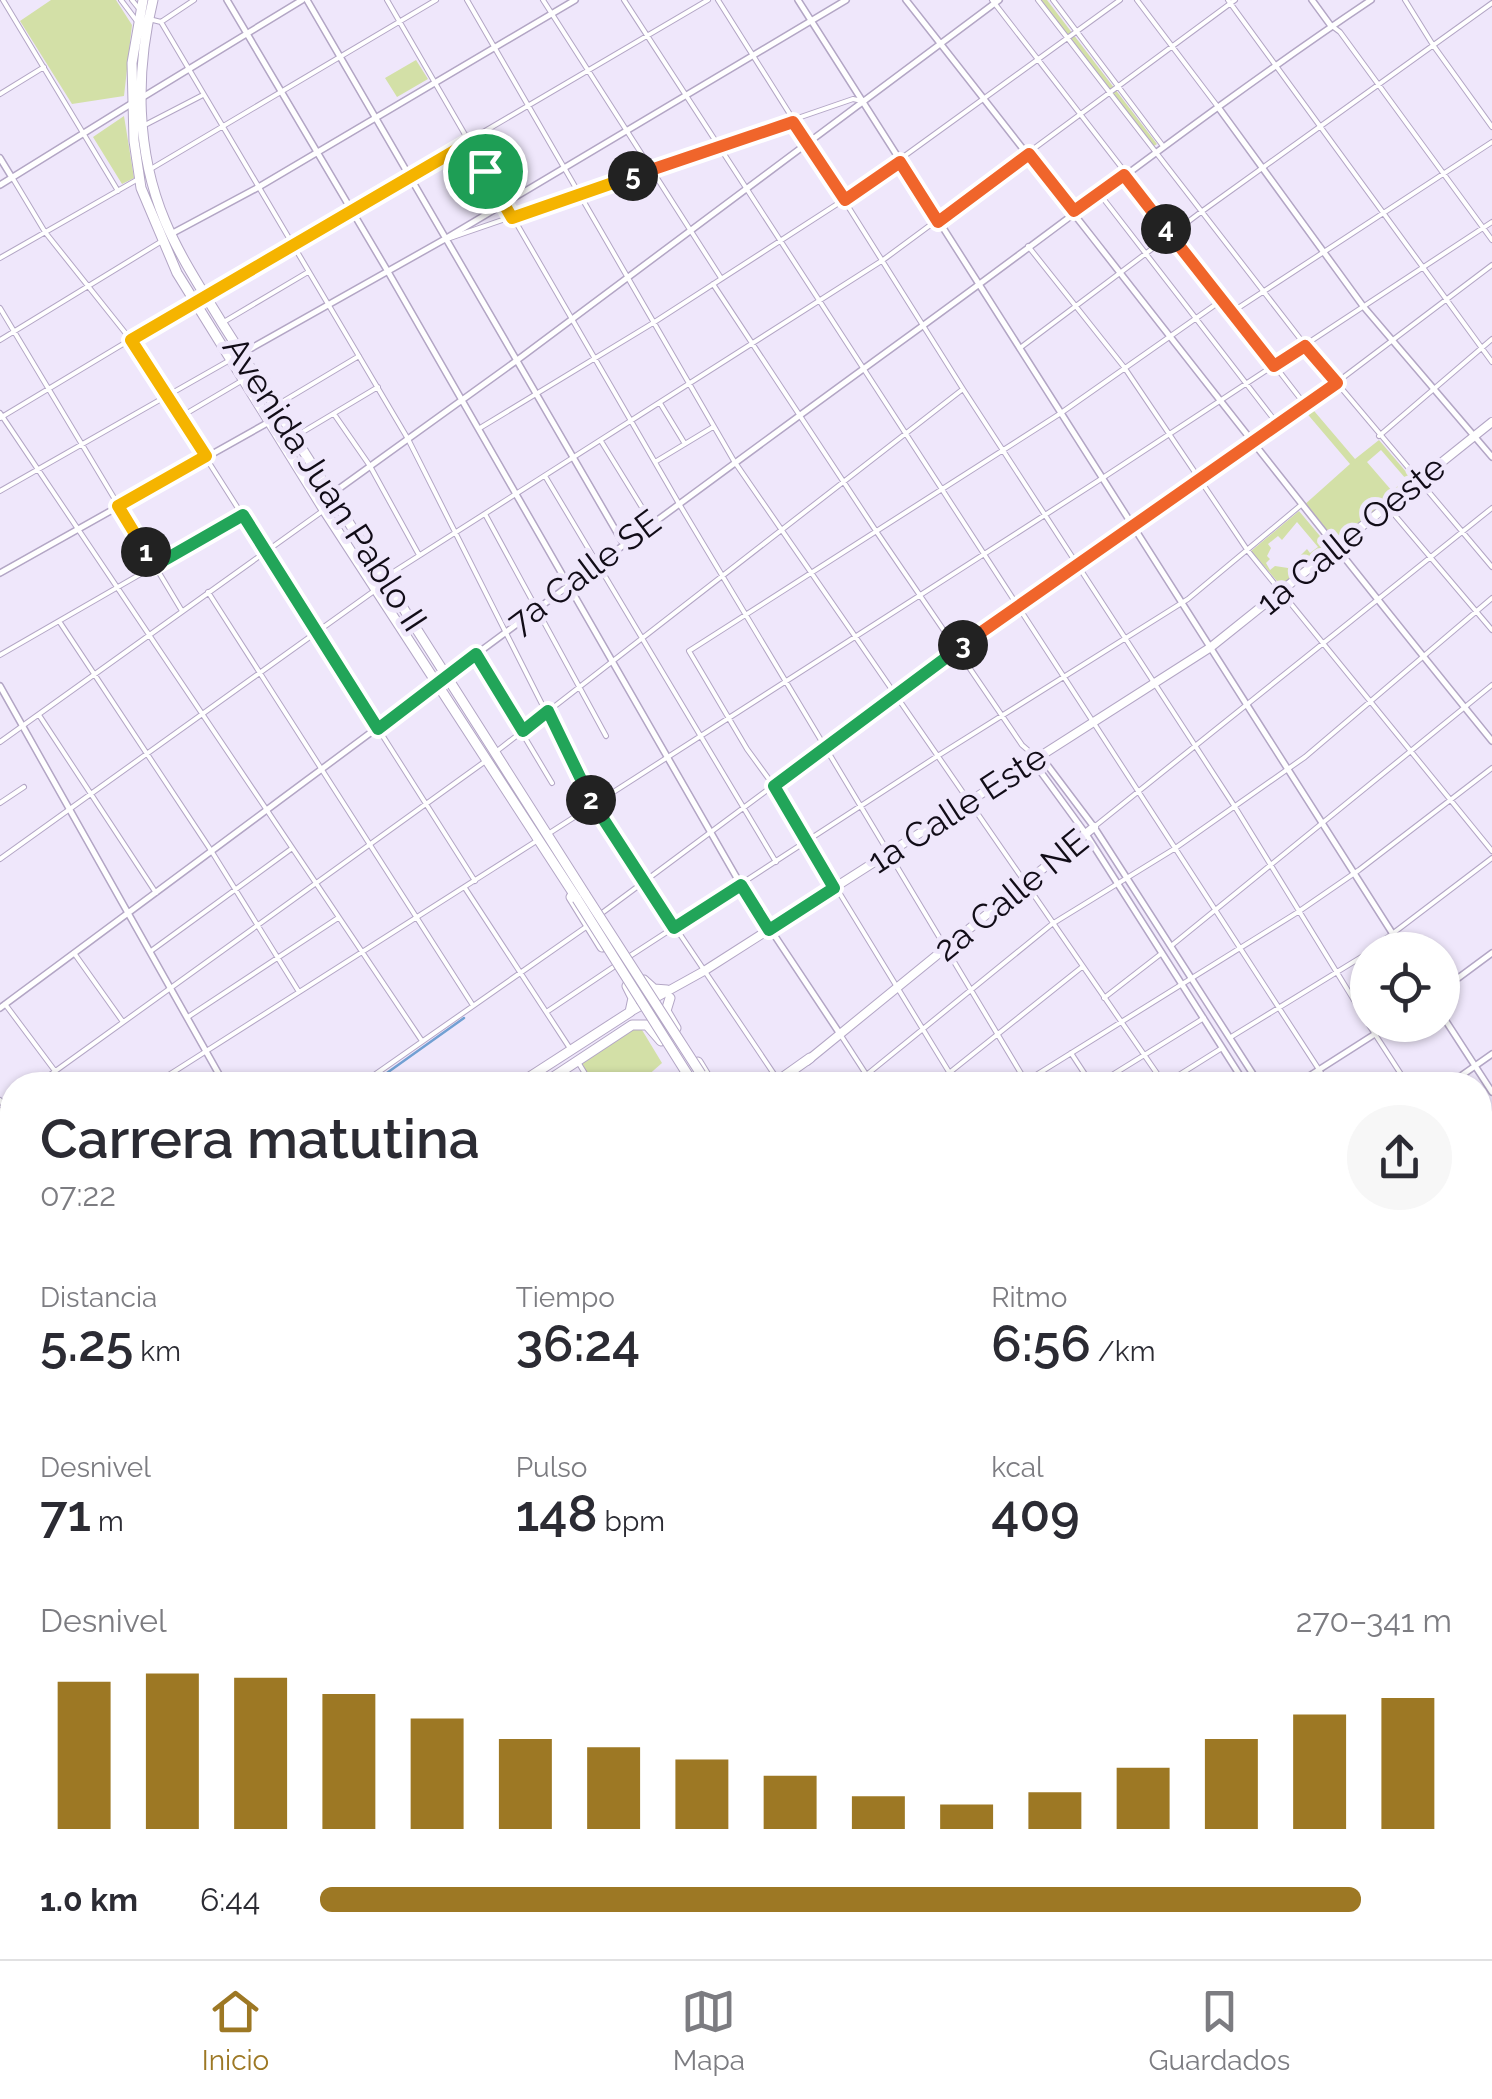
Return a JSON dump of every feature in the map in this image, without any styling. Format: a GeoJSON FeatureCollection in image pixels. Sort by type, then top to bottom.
{"type":"FeatureCollection","features":[{"type":"Feature","properties":{"kind":"highway","name":"Avenida Juan Pablo II"},"geometry":{"type":"LineString","coordinates":[[153,0],[142,98],[143,126],[166,238],[448,674],[508,772],[542,838]]}},
{"type":"Feature","properties":{"kind":"highway","name":"Avenida Juan Pablo II"},"geometry":{"type":"LineString","coordinates":[[141,5],[132,62],[131,104],[140,178],[194,302],[324,510],[581,896],[689,1072]]}},
{"type":"Feature","properties":{"kind":"highway"},"geometry":{"type":"LineString","coordinates":[[487,760],[496,760],[508,772]]}},
{"type":"Feature","properties":{"kind":"highway"},"geometry":{"type":"LineString","coordinates":[[568,878],[583,884],[648,986],[669,994],[666,1011],[702,1072]]}},
{"type":"Feature","properties":{"kind":"highway"},"geometry":{"type":"LineString","coordinates":[[539,1072],[630,1012],[632,994],[588,925],[568,878]]}},
{"type":"Feature","properties":{"kind":"highway"},"geometry":{"type":"LineString","coordinates":[[617,970],[628,975],[632,961]]}},
{"type":"Feature","properties":{"kind":"highway"},"geometry":{"type":"LineString","coordinates":[[562,1072],[632,1025],[647,1024],[687,1072]]}},
{"type":"Feature","properties":{"kind":"highway"},"geometry":{"type":"LineString","coordinates":[[665,1046],[670,1034],[680,1034]]}},
{"type":"Feature","properties":{"kind":"highway"},"geometry":{"type":"LineString","coordinates":[[793,1072],[810,1058]]}},
{"type":"Feature","properties":{"kind":"main road","name":"1a Calle Oeste"},"geometry":{"type":"LineString","coordinates":[[1211,647],[1492,422]]}},
{"type":"Feature","properties":{"kind":"main road","name":"1a Calle Este"},"geometry":{"type":"LineString","coordinates":[[630,1012],[669,994],[1211,647]]}},
{"type":"Feature","properties":{"kind":"main road","name":"2a Calle NE"},"geometry":{"type":"LineString","coordinates":[[800,1066],[1094,827]]}},
{"type":"Feature","properties":{"kind":"main road","name":"1a Calle Este"},"geometry":{"type":"LineString","coordinates":[[632,1025],[669,994]]}},
{"type":"Feature","properties":{"kind":"street"},"geometry":{"type":"LineString","coordinates":[[121,0],[137,22]]}},
{"type":"Feature","properties":{"kind":"street"},"geometry":{"type":"LineString","coordinates":[[132,0],[141,5]]}},
{"type":"Feature","properties":{"kind":"street"},"geometry":{"type":"LineString","coordinates":[[160,22],[194,0]]}},
{"type":"Feature","properties":{"kind":"street"},"geometry":{"type":"LineString","coordinates":[[227,0],[614,660],[741,885],[864,1072]]}},
{"type":"Feature","properties":{"kind":"street"},"geometry":{"type":"LineString","coordinates":[[0,185],[304,0],[623,543]]}},
{"type":"Feature","properties":{"kind":"street"},"geometry":{"type":"LineString","coordinates":[[386,0],[678,502],[1019,1072]]}},
{"type":"Feature","properties":{"kind":"street"},"geometry":{"type":"LineString","coordinates":[[149,170],[436,0]]}},
{"type":"Feature","properties":{"kind":"street"},"geometry":{"type":"LineString","coordinates":[[467,0],[734,461],[1155,1072]]}},
{"type":"Feature","properties":{"kind":"street"},"geometry":{"type":"LineString","coordinates":[[542,0],[722,279]]}},
{"type":"Feature","properties":{"kind":"street"},"geometry":{"type":"LineString","coordinates":[[0,340],[166,238],[258,188],[575,0]]}},
{"type":"Feature","properties":{"kind":"street"},"geometry":{"type":"LineString","coordinates":[[624,0],[1319,1070]]}},
{"type":"Feature","properties":{"kind":"street"},"geometry":{"type":"LineString","coordinates":[[422,1042],[1,416],[708,0]]}},
{"type":"Feature","properties":{"kind":"street"},"geometry":{"type":"LineString","coordinates":[[718,0],[963,389],[1156,682],[1350,994]]}},
{"type":"Feature","properties":{"kind":"street"},"geometry":{"type":"LineString","coordinates":[[798,0],[1393,932]]}},
{"type":"Feature","properties":{"kind":"street"},"geometry":{"type":"LineString","coordinates":[[241,354],[445,240],[846,0]]}},
{"type":"Feature","properties":{"kind":"street"},"geometry":{"type":"LineString","coordinates":[[906,0],[1252,444],[1492,741]]}},
{"type":"Feature","properties":{"kind":"street"},"geometry":{"type":"LineString","coordinates":[[1038,0],[1305,346],[1492,567]]}},
{"type":"Feature","properties":{"kind":"street"},"geometry":{"type":"LineString","coordinates":[[1053,0],[1164,146]]}},
{"type":"Feature","properties":{"kind":"street"},"geometry":{"type":"LineString","coordinates":[[479,429],[845,200],[1120,0]]}},
{"type":"Feature","properties":{"kind":"street"},"geometry":{"type":"LineString","coordinates":[[1137,0],[1390,341],[1492,457]]}},
{"type":"Feature","properties":{"kind":"street"},"geometry":{"type":"LineString","coordinates":[[1312,0],[1340,32],[1492,240]]}},
{"type":"Feature","properties":{"kind":"street","name":"7a Calle SE"},"geometry":{"type":"LineString","coordinates":[[3,1006],[650,522],[1100,192],[1370,0]]}},
{"type":"Feature","properties":{"kind":"street"},"geometry":{"type":"LineString","coordinates":[[1405,0],[1492,127]]}},
{"type":"Feature","properties":{"kind":"street"},"geometry":{"type":"LineString","coordinates":[[330,495],[747,190],[995,1],[1124,175],[1306,406]]}},
{"type":"Feature","properties":{"kind":"street"},"geometry":{"type":"LineString","coordinates":[[384,578],[883,260],[1231,1],[1492,362]]}},
{"type":"Feature","properties":{"kind":"street"},"geometry":{"type":"LineString","coordinates":[[1020,348],[1492,3]]}},
{"type":"Feature","properties":{"kind":"street"},"geometry":{"type":"LineString","coordinates":[[3,4],[118,190]]}},
{"type":"Feature","properties":{"kind":"street"},"geometry":{"type":"LineString","coordinates":[[149,19],[160,22],[408,439],[594,805],[770,1072]]}},
{"type":"Feature","properties":{"kind":"street"},"geometry":{"type":"LineString","coordinates":[[0,94],[44,67]]}},
{"type":"Feature","properties":{"kind":"street"},"geometry":{"type":"LineString","coordinates":[[143,126],[203,95]]}},
{"type":"Feature","properties":{"kind":"street"},"geometry":{"type":"LineString","coordinates":[[445,240],[853,100],[862,101]]}},
{"type":"Feature","properties":{"kind":"street"},"geometry":{"type":"LineString","coordinates":[[1232,312],[1492,142]]}},
{"type":"Feature","properties":{"kind":"street"},"geometry":{"type":"LineString","coordinates":[[0,158],[45,232],[131,340],[168,396],[475,881]]}},
{"type":"Feature","properties":{"kind":"street"},"geometry":{"type":"LineString","coordinates":[[0,258],[140,178]]}},
{"type":"Feature","properties":{"kind":"street"},"geometry":{"type":"LineString","coordinates":[[1100,192],[1280,426]]}},
{"type":"Feature","properties":{"kind":"street"},"geometry":{"type":"LineString","coordinates":[[173,1072],[1171,434],[1492,222]]}},
{"type":"Feature","properties":{"kind":"street"},"geometry":{"type":"LineString","coordinates":[[1028,246],[1124,368],[1248,551],[1492,851]]}},
{"type":"Feature","properties":{"kind":"street"},"geometry":{"type":"LineString","coordinates":[[602,913],[1015,606],[1280,426],[1492,265]]}},
{"type":"Feature","properties":{"kind":"street"},"geometry":{"type":"LineString","coordinates":[[222,323],[308,272]]}},
{"type":"Feature","properties":{"kind":"street"},"geometry":{"type":"LineString","coordinates":[[714,284],[1022,745],[1048,766],[1094,827],[1252,1072]]}},
{"type":"Feature","properties":{"kind":"street"},"geometry":{"type":"LineString","coordinates":[[1082,967],[950,1072],[689,651],[1061,413],[1222,300]]}},
{"type":"Feature","properties":{"kind":"street"},"geometry":{"type":"LineString","coordinates":[[0,308],[182,611]]}},
{"type":"Feature","properties":{"kind":"street"},"geometry":{"type":"LineString","coordinates":[[1380,436],[1492,340]]}},
{"type":"Feature","properties":{"kind":"street"},"geometry":{"type":"LineString","coordinates":[[275,407],[359,356]]}},
{"type":"Feature","properties":{"kind":"street"},"geometry":{"type":"LineString","coordinates":[[0,491],[230,360]]}},
{"type":"Feature","properties":{"kind":"street"},"geometry":{"type":"LineString","coordinates":[[180,417],[242,380]]}},
{"type":"Feature","properties":{"kind":"street"},"geometry":{"type":"LineString","coordinates":[[294,438],[378,387]]}},
{"type":"Feature","properties":{"kind":"street"},"geometry":{"type":"LineString","coordinates":[[496,752],[963,389]]}},
{"type":"Feature","properties":{"kind":"street"},"geometry":{"type":"LineString","coordinates":[[660,403],[685,444]]}},
{"type":"Feature","properties":{"kind":"street"},"geometry":{"type":"LineString","coordinates":[[334,414],[370,466],[419,556]]}},
{"type":"Feature","properties":{"kind":"street"},"geometry":{"type":"LineString","coordinates":[[0,573],[269,422]]}},
{"type":"Feature","properties":{"kind":"street"},"geometry":{"type":"LineString","coordinates":[[655,462],[713,427]]}},
{"type":"Feature","properties":{"kind":"street"},"geometry":{"type":"LineString","coordinates":[[601,440],[650,522]]}},
{"type":"Feature","properties":{"kind":"street"},"geometry":{"type":"LineString","coordinates":[[545,476],[776,862]]}},
{"type":"Feature","properties":{"kind":"street"},"geometry":{"type":"LineString","coordinates":[[632,961],[674,928],[936,757],[1182,603],[1301,504]]}},
{"type":"Feature","properties":{"kind":"street"},"geometry":{"type":"LineString","coordinates":[[1387,506],[1492,630]]}},
{"type":"Feature","properties":{"kind":"street","name":"2a Calle NE"},"geometry":{"type":"LineString","coordinates":[[1094,827],[1492,508]]}},
{"type":"Feature","properties":{"kind":"street"},"geometry":{"type":"LineString","coordinates":[[0,742],[324,510]]}},
{"type":"Feature","properties":{"kind":"street"},"geometry":{"type":"LineString","coordinates":[[485,514],[606,736]]}},
{"type":"Feature","properties":{"kind":"street"},"geometry":{"type":"LineString","coordinates":[[0,655],[243,515]]}},
{"type":"Feature","properties":{"kind":"street"},"geometry":{"type":"LineString","coordinates":[[0,859],[376,589]]}},
{"type":"Feature","properties":{"kind":"street"},"geometry":{"type":"LineString","coordinates":[[208,592],[472,1004]]}},
{"type":"Feature","properties":{"kind":"street"},"geometry":{"type":"LineString","coordinates":[[870,1072],[1052,924],[1174,849],[1288,771],[1492,598]]}},
{"type":"Feature","properties":{"kind":"street"},"geometry":{"type":"LineString","coordinates":[[59,621],[299,992]]}},
{"type":"Feature","properties":{"kind":"street"},"geometry":{"type":"LineString","coordinates":[[476,654],[552,784]]}},
{"type":"Feature","properties":{"kind":"street"},"geometry":{"type":"LineString","coordinates":[[0,686],[218,1072]]}},
{"type":"Feature","properties":{"kind":"street"},"geometry":{"type":"LineString","coordinates":[[1171,946],[1492,686]]}},
{"type":"Feature","properties":{"kind":"street"},"geometry":{"type":"LineString","coordinates":[[39,715],[156,893]]}},
{"type":"Feature","properties":{"kind":"street"},"geometry":{"type":"LineString","coordinates":[[1037,758],[1040,771],[1086,834],[1238,1072]]}},
{"type":"Feature","properties":{"kind":"street"},"geometry":{"type":"LineString","coordinates":[[3,1006],[55,1072],[487,760]]}},
{"type":"Feature","properties":{"kind":"street"},"geometry":{"type":"LineString","coordinates":[[1042,1072],[1298,912],[1492,768]]}},
{"type":"Feature","properties":{"kind":"street"},"geometry":{"type":"LineString","coordinates":[[0,804],[24,787]]}},
{"type":"Feature","properties":{"kind":"street"},"geometry":{"type":"LineString","coordinates":[[151,951],[291,849]]}},
{"type":"Feature","properties":{"kind":"street"},"geometry":{"type":"LineString","coordinates":[[1397,932],[1492,858]]}},
{"type":"Feature","properties":{"kind":"street"},"geometry":{"type":"LineString","coordinates":[[465,888],[572,1051]]}},
{"type":"Feature","properties":{"kind":"street"},"geometry":{"type":"LineString","coordinates":[[188,1017],[338,918]]}},
{"type":"Feature","properties":{"kind":"street"},"geometry":{"type":"LineString","coordinates":[[379,1072],[588,925]]}},
{"type":"Feature","properties":{"kind":"street"},"geometry":{"type":"LineString","coordinates":[[74,953],[123,1022]]}},
{"type":"Feature","properties":{"kind":"street"},"geometry":{"type":"LineString","coordinates":[[1104,998],[1162,953]]}},
{"type":"Feature","properties":{"kind":"street"},"geometry":{"type":"LineString","coordinates":[[1460,977],[1492,953]]}},
{"type":"Feature","properties":{"kind":"street"},"geometry":{"type":"LineString","coordinates":[[1230,1038],[1350,965]]}},
{"type":"Feature","properties":{"kind":"street"},"geometry":{"type":"LineString","coordinates":[[546,1012],[617,970]]}},
{"type":"Feature","properties":{"kind":"street"},"geometry":{"type":"LineString","coordinates":[[1116,1072],[1204,1018]]}},
{"type":"Feature","properties":{"kind":"street"},"geometry":{"type":"LineString","coordinates":[[1316,1072],[1362,1042]]}},
{"type":"Feature","properties":{"kind":"street"},"geometry":{"type":"LineString","coordinates":[[1379,1042],[1399,1072]]}},
{"type":"Feature","properties":{"kind":"street"},"geometry":{"type":"LineString","coordinates":[[1460,1042],[1479,1072]]}},
{"type":"Feature","properties":{"kind":"street"},"geometry":{"type":"LineString","coordinates":[[1184,1072],[1222,1048]]}},
{"type":"Feature","properties":{"kind":"street"},"geometry":{"type":"LineString","coordinates":[[1071,1052],[1085,1072]]}},
{"type":"Feature","properties":{"kind":"street"},"geometry":{"type":"LineString","coordinates":[[1468,1072],[1492,1054]]}},
{"type":"Feature","properties":{"kind":"street"},"geometry":{"type":"LineString","coordinates":[[578,1062],[584,1072]]}},
{"type":"Feature","properties":{"kind":"street","name":"2a Calle NE"},"geometry":{"type":"LineString","coordinates":[[793,1072],[800,1066]]}},
{"type":"Feature","properties":{"kind":"green space"},"geometry":{"type":"Polygon","coordinates":[[[51,0],[116,0],[132,25],[124,96],[72,104],[20,21],[51,0]]]}},
{"type":"Feature","properties":{"kind":"green space"},"geometry":{"type":"Polygon","coordinates":[[[1038,0],[1047,0],[1157,144],[1151,148],[1038,0]]]}},
{"type":"Feature","properties":{"kind":"green space"},"geometry":{"type":"Polygon","coordinates":[[[416,60],[428,79],[397,97],[385,78],[416,60]]]}},
{"type":"Feature","properties":{"kind":"green space"},"geometry":{"type":"Polygon","coordinates":[[[124,116],[134,178],[122,184],[93,137],[124,116]]]}},
{"type":"Feature","properties":{"kind":"green space"},"geometry":{"type":"Polygon","coordinates":[[[1309,405],[1355,459],[1379,440],[1413,480],[1334,544],[1303,506],[1350,464],[1304,410],[1309,405]],[[1381,450],[1367,462],[1392,491],[1406,479],[1381,450]]]}},
{"type":"Feature","properties":{"kind":"green space"},"geometry":{"type":"Polygon","coordinates":[[[1299,511],[1330,548],[1283,588],[1251,551],[1299,511]],[[1297,522],[1282,540],[1278,536],[1268,544],[1270,559],[1266,563],[1270,570],[1275,566],[1288,568],[1307,549],[1310,553],[1318,547],[1297,522]]]}},
{"type":"Feature","properties":{"kind":"green space"},"geometry":{"type":"Polygon","coordinates":[[[639,1025],[662,1063],[652,1072],[586,1072],[581,1063],[639,1025]]]}},
{"type":"Feature","properties":{"kind":"waterway"},"geometry":{"type":"LineString","coordinates":[[388,1072],[464,1018]]}},
{"type":"Feature","properties":{"kind":"route"},"geometry":{"type":"LineString","coordinates":[[793,122],[845,200],[900,162],[938,222],[1029,154],[1074,211],[1124,175],[1274,366],[1305,346],[1337,383],[1015,606],[774,786],[834,888],[769,930],[741,885],[674,928],[594,805],[548,711],[523,731],[476,654],[378,729],[243,515],[154,566],[118,506],[206,456],[131,340],[468,143],[485,171],[512,218],[793,122]]}}]}
